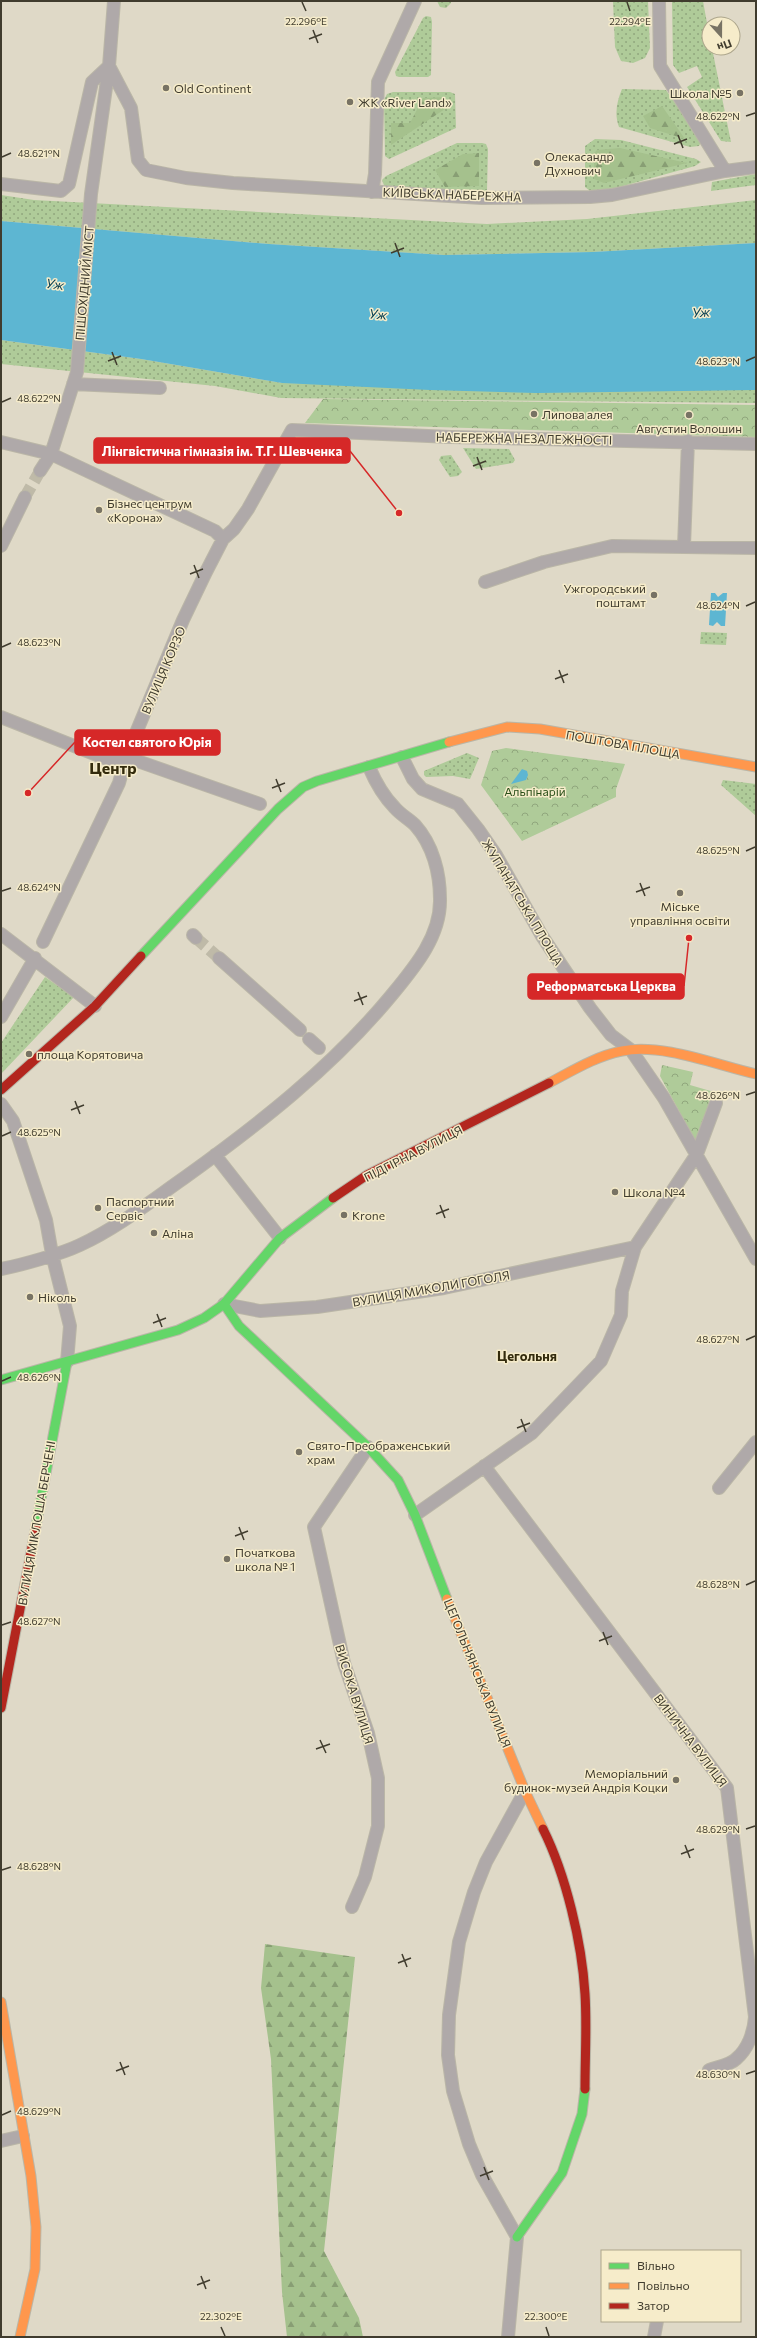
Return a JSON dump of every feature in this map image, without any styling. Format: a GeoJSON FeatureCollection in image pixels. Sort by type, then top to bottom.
{"type":"FeatureCollection","features":[{"type":"Feature","properties":{"kind":"street","name":"ПІШОХІДНИЙ МІСТ"},"geometry":{"type":"LineString","coordinates":[[40,471],[51,454],[77,372],[91,194],[109,66],[114,1]]}},
{"type":"Feature","properties":{"kind":"street"},"geometry":{"type":"LineString","coordinates":[[372,192],[375,174],[378,82],[414,1]]}},
{"type":"Feature","properties":{"kind":"street"},"geometry":{"type":"LineString","coordinates":[[660,1],[660,66],[725,171]]}},
{"type":"Feature","properties":{"kind":"street","name":"КИЇВСЬКА НАБЕРЕЖНА"},"geometry":{"type":"LineString","coordinates":[[109,66],[131,108],[138,160],[146,170],[186,178],[372,192],[482,198],[590,197],[612,195],[725,171],[756,167]]}},
{"type":"Feature","properties":{"kind":"street"},"geometry":{"type":"LineString","coordinates":[[1,184],[61,191],[69,184],[92,82],[109,66]]}},
{"type":"Feature","properties":{"kind":"street"},"geometry":{"type":"LineString","coordinates":[[73,384],[160,388]]}},
{"type":"Feature","properties":{"kind":"street","name":"НАБЕРЕЖНА НЕЗАЛЕЖНОСТІ"},"geometry":{"type":"LineString","coordinates":[[292,430],[443,437],[688,441],[756,444]]}},
{"type":"Feature","properties":{"kind":"street","name":"ВУЛИЦЯ КОРЗО"},"geometry":{"type":"LineString","coordinates":[[43,942],[118,783],[126,757],[184,620],[223,540],[234,529],[248,509],[292,430]]}},
{"type":"Feature","properties":{"kind":"street"},"geometry":{"type":"LineString","coordinates":[[684,546],[688,441]]}},
{"type":"Feature","properties":{"kind":"street"},"geometry":{"type":"LineString","coordinates":[[1,442],[51,454],[215,531],[223,540]]}},
{"type":"Feature","properties":{"kind":"street"},"geometry":{"type":"LineString","coordinates":[[1,546],[25,497]]}},
{"type":"Feature","properties":{"kind":"street"},"geometry":{"type":"LineString","coordinates":[[485,582],[544,562],[612,546],[756,548]]}},
{"type":"Feature","properties":{"kind":"street"},"geometry":{"type":"LineString","coordinates":[[1,717],[107,759],[126,757],[260,804]]}},
{"type":"Feature","properties":{"kind":"street","name":"ПОШТОВА ПЛОЩА"},"geometry":{"type":"LineString","coordinates":[[402,757],[490,730],[507,727],[540,729],[756,767]]}},
{"type":"Feature","properties":{"kind":"street"},"geometry":{"type":"LineString","coordinates":[[1,1090],[96,1006],[278,809],[295,794],[317,781],[402,757]]}},
{"type":"Feature","properties":{"kind":"street","name":"ЖУПАНАТСЬКА ПЛОЩА"},"geometry":{"type":"LineString","coordinates":[[402,757],[413,779],[422,789],[458,804],[478,829],[496,855],[542,936],[590,1008],[611,1035],[631,1050],[664,1098],[756,1259]]}},
{"type":"Feature","properties":{"kind":"street"},"geometry":{"type":"LineString","coordinates":[[1,1269],[80,1245],[150,1202],[274,1111],[332,1061],[377,1013],[408,976],[427,946],[438,918],[440,900],[438,875],[433,857],[426,841],[415,826],[393,807],[374,780],[369,767]]}},
{"type":"Feature","properties":{"kind":"street"},"geometry":{"type":"LineString","coordinates":[[1,934],[35,958],[96,1006]]}},
{"type":"Feature","properties":{"kind":"street"},"geometry":{"type":"LineString","coordinates":[[1,1016],[35,958]]}},
{"type":"Feature","properties":{"kind":"street"},"geometry":{"type":"LineString","coordinates":[[219,958],[300,1030]]}},
{"type":"Feature","properties":{"kind":"street"},"geometry":{"type":"LineString","coordinates":[[309,1039],[319,1048]]}},
{"type":"Feature","properties":{"kind":"street","name":"ПІДГІРНА ВУЛИЦЯ"},"geometry":{"type":"LineString","coordinates":[[1,1380],[178,1330],[204,1318],[224,1304],[280,1238],[319,1207],[367,1175],[397,1158],[482,1118],[585,1065],[616,1052],[631,1050],[658,1050],[756,1074]]}},
{"type":"Feature","properties":{"kind":"street"},"geometry":{"type":"LineString","coordinates":[[415,1515],[532,1433],[601,1361],[621,1315],[622,1291],[636,1247],[697,1154],[716,1103]]}},
{"type":"Feature","properties":{"kind":"street"},"geometry":{"type":"LineString","coordinates":[[1,1104],[13,1121],[39,1195],[46,1220],[52,1254],[70,1326],[66,1362]]}},
{"type":"Feature","properties":{"kind":"street"},"geometry":{"type":"LineString","coordinates":[[215,1155],[280,1238]]}},
{"type":"Feature","properties":{"kind":"street","name":"ВУЛИЦЯ МИКОЛИ ГОГОЛЯ"},"geometry":{"type":"LineString","coordinates":[[224,1304],[260,1311],[317,1307],[444,1288],[636,1247]]}},
{"type":"Feature","properties":{"kind":"street","name":"ЦЕГОЛЬНЯНСЬКА ВУЛИЦЯ"},"geometry":{"type":"LineString","coordinates":[[224,1304],[239,1326],[368,1447],[398,1480],[415,1515],[459,1630],[525,1791],[549,1840],[566,1887],[582,1966],[585,1993],[587,2040],[585,2090],[582,2114],[562,2173],[517,2237]]}},
{"type":"Feature","properties":{"kind":"street","name":"ВУЛИЦЯ МІКЛОША БЕРЧЕНІ"},"geometry":{"type":"LineString","coordinates":[[1,1708],[66,1362]]}},
{"type":"Feature","properties":{"kind":"street"},"geometry":{"type":"LineString","coordinates":[[719,1488],[756,1442]]}},
{"type":"Feature","properties":{"kind":"street","name":"ВИСОКА ВУЛИЦЯ"},"geometry":{"type":"LineString","coordinates":[[352,1907],[364,1877],[378,1826],[378,1778],[368,1733],[344,1663],[314,1527],[368,1447]]}},
{"type":"Feature","properties":{"kind":"street","name":"ВИНИЧНА ВУЛИЦЯ"},"geometry":{"type":"LineString","coordinates":[[484,1466],[728,1788],[755,2017],[754,2029],[749,2042],[735,2060],[709,2070]]}},
{"type":"Feature","properties":{"kind":"street"},"geometry":{"type":"LineString","coordinates":[[508,2337],[517,2237],[482,2175],[469,2144],[453,2091],[448,2048],[449,2015],[459,1942],[474,1892],[486,1862],[525,1791]]}},
{"type":"Feature","properties":{"kind":"street"},"geometry":{"type":"LineString","coordinates":[[1,2002],[34,2195],[36,2247],[35,2269],[20,2337]]}},
{"type":"Feature","properties":{"kind":"street"},"geometry":{"type":"LineString","coordinates":[[1,2141],[23,2136]]}},
{"type":"Feature","properties":{"kind":"street"},"geometry":{"type":"LineString","coordinates":[[654,2337],[657,2322]]}},
{"type":"Feature","properties":{"kind":"green space"},"geometry":{"type":"Polygon","coordinates":[[[437,1],[451,1],[451,3],[446,8],[440,7],[437,1]]]}},
{"type":"Feature","properties":{"kind":"green space"},"geometry":{"type":"Polygon","coordinates":[[[613,1],[648,1],[650,48],[645,58],[633,63],[621,61],[615,47],[613,1]]]}},
{"type":"Feature","properties":{"kind":"green space"},"geometry":{"type":"Polygon","coordinates":[[[672,1],[703,1],[706,16],[701,16],[701,56],[714,56],[731,142],[721,141],[687,87],[702,77],[697,66],[679,73],[673,65],[672,1]]]}},
{"type":"Feature","properties":{"kind":"green space"},"geometry":{"type":"Polygon","coordinates":[[[426,16],[431,17],[432,22],[431,75],[428,77],[396,76],[395,72],[423,18],[426,16]]]}},
{"type":"Feature","properties":{"kind":"green space"},"geometry":{"type":"Polygon","coordinates":[[[622,89],[666,90],[699,137],[701,142],[699,146],[690,147],[619,127],[617,122],[617,108],[622,89]]]}},
{"type":"Feature","properties":{"kind":"green space"},"geometry":{"type":"Polygon","coordinates":[[[393,92],[450,92],[455,94],[456,128],[389,159],[385,156],[384,100],[387,94],[393,92]]]}},
{"type":"Feature","properties":{"kind":"green space"},"geometry":{"type":"Polygon","coordinates":[[[445,97],[445,109],[391,145],[391,123],[410,123],[423,98],[445,97]]]}},
{"type":"Feature","properties":{"kind":"green space"},"geometry":{"type":"Polygon","coordinates":[[[662,106],[685,139],[650,128],[643,116],[662,106]]]}},
{"type":"Feature","properties":{"kind":"green space"},"geometry":{"type":"Polygon","coordinates":[[[595,139],[621,140],[696,159],[701,162],[695,166],[598,193],[590,191],[585,187],[585,146],[595,139]]]}},
{"type":"Feature","properties":{"kind":"green space"},"geometry":{"type":"Polygon","coordinates":[[[457,143],[486,144],[488,149],[487,191],[484,194],[385,188],[382,180],[386,176],[457,143]]]}},
{"type":"Feature","properties":{"kind":"green space"},"geometry":{"type":"Polygon","coordinates":[[[620,148],[687,163],[604,183],[594,179],[594,153],[597,150],[620,148]]]}},
{"type":"Feature","properties":{"kind":"green space"},"geometry":{"type":"Polygon","coordinates":[[[479,153],[479,186],[445,187],[435,170],[463,154],[479,153]]]}},
{"type":"Feature","properties":{"kind":"green space"},"geometry":{"type":"Polygon","coordinates":[[[756,174],[756,185],[711,191],[712,182],[756,174]]]}},
{"type":"Feature","properties":{"kind":"green space"},"geometry":{"type":"Polygon","coordinates":[[[1,195],[34,200],[487,224],[587,219],[756,200],[756,243],[592,252],[444,255],[269,244],[1,221],[1,195]]]}},
{"type":"Feature","properties":{"kind":"green space"},"geometry":{"type":"Polygon","coordinates":[[[1,340],[141,359],[282,383],[756,390],[756,403],[281,398],[215,386],[1,364],[1,340]]]}},
{"type":"Feature","properties":{"kind":"green space","name":"Липова алея"},"geometry":{"type":"Polygon","coordinates":[[[323,399],[756,405],[756,437],[305,423],[323,399]]]}},
{"type":"Feature","properties":{"kind":"green space"},"geometry":{"type":"Polygon","coordinates":[[[463,448],[509,449],[515,460],[513,463],[476,469],[463,448]]]}},
{"type":"Feature","properties":{"kind":"green space"},"geometry":{"type":"Polygon","coordinates":[[[451,455],[462,472],[458,476],[450,477],[439,460],[441,456],[451,455]]]}},
{"type":"Feature","properties":{"kind":"green space"},"geometry":{"type":"Polygon","coordinates":[[[701,632],[727,633],[726,645],[700,644],[701,632]]]}},
{"type":"Feature","properties":{"kind":"green space","name":"Альпінарій"},"geometry":{"type":"Polygon","coordinates":[[[506,748],[625,764],[616,789],[616,797],[522,841],[481,785],[492,751],[506,748]]]}},
{"type":"Feature","properties":{"kind":"green space"},"geometry":{"type":"Polygon","coordinates":[[[467,753],[479,758],[470,779],[453,776],[426,777],[424,775],[424,771],[467,753]]]}},
{"type":"Feature","properties":{"kind":"green space"},"geometry":{"type":"Polygon","coordinates":[[[723,780],[756,784],[756,816],[721,785],[723,780]]]}},
{"type":"Feature","properties":{"kind":"green space"},"geometry":{"type":"Polygon","coordinates":[[[45,977],[74,997],[1,1074],[1,1043],[45,977]]]}},
{"type":"Feature","properties":{"kind":"green space"},"geometry":{"type":"Polygon","coordinates":[[[662,1065],[693,1072],[690,1085],[714,1092],[696,1142],[660,1076],[662,1065]]]}},
{"type":"Feature","properties":{"kind":"green space"},"geometry":{"type":"Polygon","coordinates":[[[265,1944],[355,1957],[324,2251],[359,2318],[363,2337],[287,2337],[282,2292],[271,2059],[261,1988],[265,1944]]]}},
{"type":"Feature","properties":{"kind":"water","name":"Уж"},"geometry":{"type":"Polygon","coordinates":[[[1,221],[269,244],[444,255],[592,252],[756,243],[756,390],[536,393],[282,383],[141,359],[1,340],[1,221]]]}},
{"type":"Feature","properties":{"kind":"water"},"geometry":{"type":"Polygon","coordinates":[[[711,593],[715,593],[718,597],[723,593],[727,593],[725,626],[721,626],[717,622],[713,626],[709,625],[711,593]]]}},
{"type":"Feature","properties":{"kind":"water"},"geometry":{"type":"Polygon","coordinates":[[[522,769],[527,771],[528,775],[526,780],[511,784],[522,769]]]}},
{"type":"Feature","properties":{"kind":"tunnel"},"geometry":{"type":"LineString","coordinates":[[25,497],[40,471]]}},
{"type":"Feature","properties":{"kind":"tunnel"},"geometry":{"type":"LineString","coordinates":[[196,938],[219,958]]}},
{"type":"Feature","properties":{"kind":"traffic: fast"},"geometry":{"type":"LineString","coordinates":[[141,956],[278,809],[303,787],[317,781],[449,742]]}},
{"type":"Feature","properties":{"kind":"traffic: fast"},"geometry":{"type":"LineString","coordinates":[[1,1380],[178,1330],[204,1318],[224,1304],[280,1238],[333,1198]]}},
{"type":"Feature","properties":{"kind":"traffic: fast"},"geometry":{"type":"LineString","coordinates":[[224,1304],[239,1326],[368,1447],[398,1480],[415,1515],[447,1599]]}},
{"type":"Feature","properties":{"kind":"traffic: fast"},"geometry":{"type":"LineString","coordinates":[[36,1526],[67,1362]]}},
{"type":"Feature","properties":{"kind":"traffic: fast"},"geometry":{"type":"LineString","coordinates":[[517,2237],[562,2173],[582,2114],[585,2089]]}},
{"type":"Feature","properties":{"kind":"traffic: slow"},"geometry":{"type":"LineString","coordinates":[[449,742],[507,727],[540,729],[756,767]]}},
{"type":"Feature","properties":{"kind":"traffic: slow"},"geometry":{"type":"LineString","coordinates":[[549,1083],[584,1064],[603,1056],[638,1049],[672,1052],[756,1074]]}},
{"type":"Feature","properties":{"kind":"traffic: slow"},"geometry":{"type":"LineString","coordinates":[[447,1599],[525,1791],[543,1829]]}},
{"type":"Feature","properties":{"kind":"traffic: slow"},"geometry":{"type":"LineString","coordinates":[[1,2002],[31,2176],[36,2227],[35,2269],[20,2337]]}},
{"type":"Feature","properties":{"kind":"traffic: jam"},"geometry":{"type":"LineString","coordinates":[[1,1090],[95,1006],[141,956]]}},
{"type":"Feature","properties":{"kind":"traffic: jam"},"geometry":{"type":"LineString","coordinates":[[333,1198],[367,1175],[549,1083]]}},
{"type":"Feature","properties":{"kind":"traffic: jam"},"geometry":{"type":"LineString","coordinates":[[1,1708],[36,1526]]}},
{"type":"Feature","properties":{"kind":"traffic: jam"},"geometry":{"type":"LineString","coordinates":[[543,1829],[566,1888],[572,1910],[580,1953],[586,2006],[585,2089]]}},
{"type":"Feature","properties":{"kind":"place","name":"Old Continent"},"geometry":{"type":"Point","coordinates":[166,88]}},
{"type":"Feature","properties":{"kind":"place","name":"Школа №5"},"geometry":{"type":"Point","coordinates":[740,93]}},
{"type":"Feature","properties":{"kind":"place","name":"ЖК «River Land»"},"geometry":{"type":"Point","coordinates":[350,102]}},
{"type":"Feature","properties":{"kind":"place","name":"Олекасандр Духнович"},"geometry":{"type":"Point","coordinates":[537,163]}},
{"type":"Feature","properties":{"kind":"place","name":"Липова алея"},"geometry":{"type":"Point","coordinates":[534,414]}},
{"type":"Feature","properties":{"kind":"place","name":"Августин Волошин"},"geometry":{"type":"Point","coordinates":[689,415]}},
{"type":"Feature","properties":{"kind":"place","name":"Бізнес центрум «Корона»"},"geometry":{"type":"Point","coordinates":[99,510]}},
{"type":"Feature","properties":{"kind":"place","name":"Лінгвістична гімназія ім. Т.Г. Шевченка"},"geometry":{"type":"Point","coordinates":[399,513]}},
{"type":"Feature","properties":{"kind":"place","name":"Ужгородський поштамт"},"geometry":{"type":"Point","coordinates":[654,595]}},
{"type":"Feature","properties":{"kind":"place","name":"Костел святого Юрія"},"geometry":{"type":"Point","coordinates":[28,793]}},
{"type":"Feature","properties":{"kind":"place","name":"Міське управління освіти"},"geometry":{"type":"Point","coordinates":[680,893]}},
{"type":"Feature","properties":{"kind":"place","name":"Реформатська Церква"},"geometry":{"type":"Point","coordinates":[689,938]}},
{"type":"Feature","properties":{"kind":"place","name":"площа Корятовича"},"geometry":{"type":"Point","coordinates":[29,1054]}},
{"type":"Feature","properties":{"kind":"place","name":"Школа №4"},"geometry":{"type":"Point","coordinates":[615,1192]}},
{"type":"Feature","properties":{"kind":"place","name":"Паспортний Сервіс"},"geometry":{"type":"Point","coordinates":[98,1208]}},
{"type":"Feature","properties":{"kind":"place","name":"Krone"},"geometry":{"type":"Point","coordinates":[344,1215]}},
{"type":"Feature","properties":{"kind":"place","name":"Аліна"},"geometry":{"type":"Point","coordinates":[154,1233]}},
{"type":"Feature","properties":{"kind":"place","name":"Ніколь"},"geometry":{"type":"Point","coordinates":[30,1297]}},
{"type":"Feature","properties":{"kind":"place","name":"Свято-Преображенський храм"},"geometry":{"type":"Point","coordinates":[299,1452]}},
{"type":"Feature","properties":{"kind":"place","name":"Початкова школа № 1"},"geometry":{"type":"Point","coordinates":[227,1559]}},
{"type":"Feature","properties":{"kind":"place","name":"Меморіальний будинок-музей Андрія Коцки"},"geometry":{"type":"Point","coordinates":[676,1780]}},
{"type":"Feature","properties":{"kind":"district","name":"Центр"},"geometry":{"type":"Point","coordinates":[113,767]}},
{"type":"Feature","properties":{"kind":"district","name":"Цегольня"},"geometry":{"type":"Point","coordinates":[527,1356]}}]}
